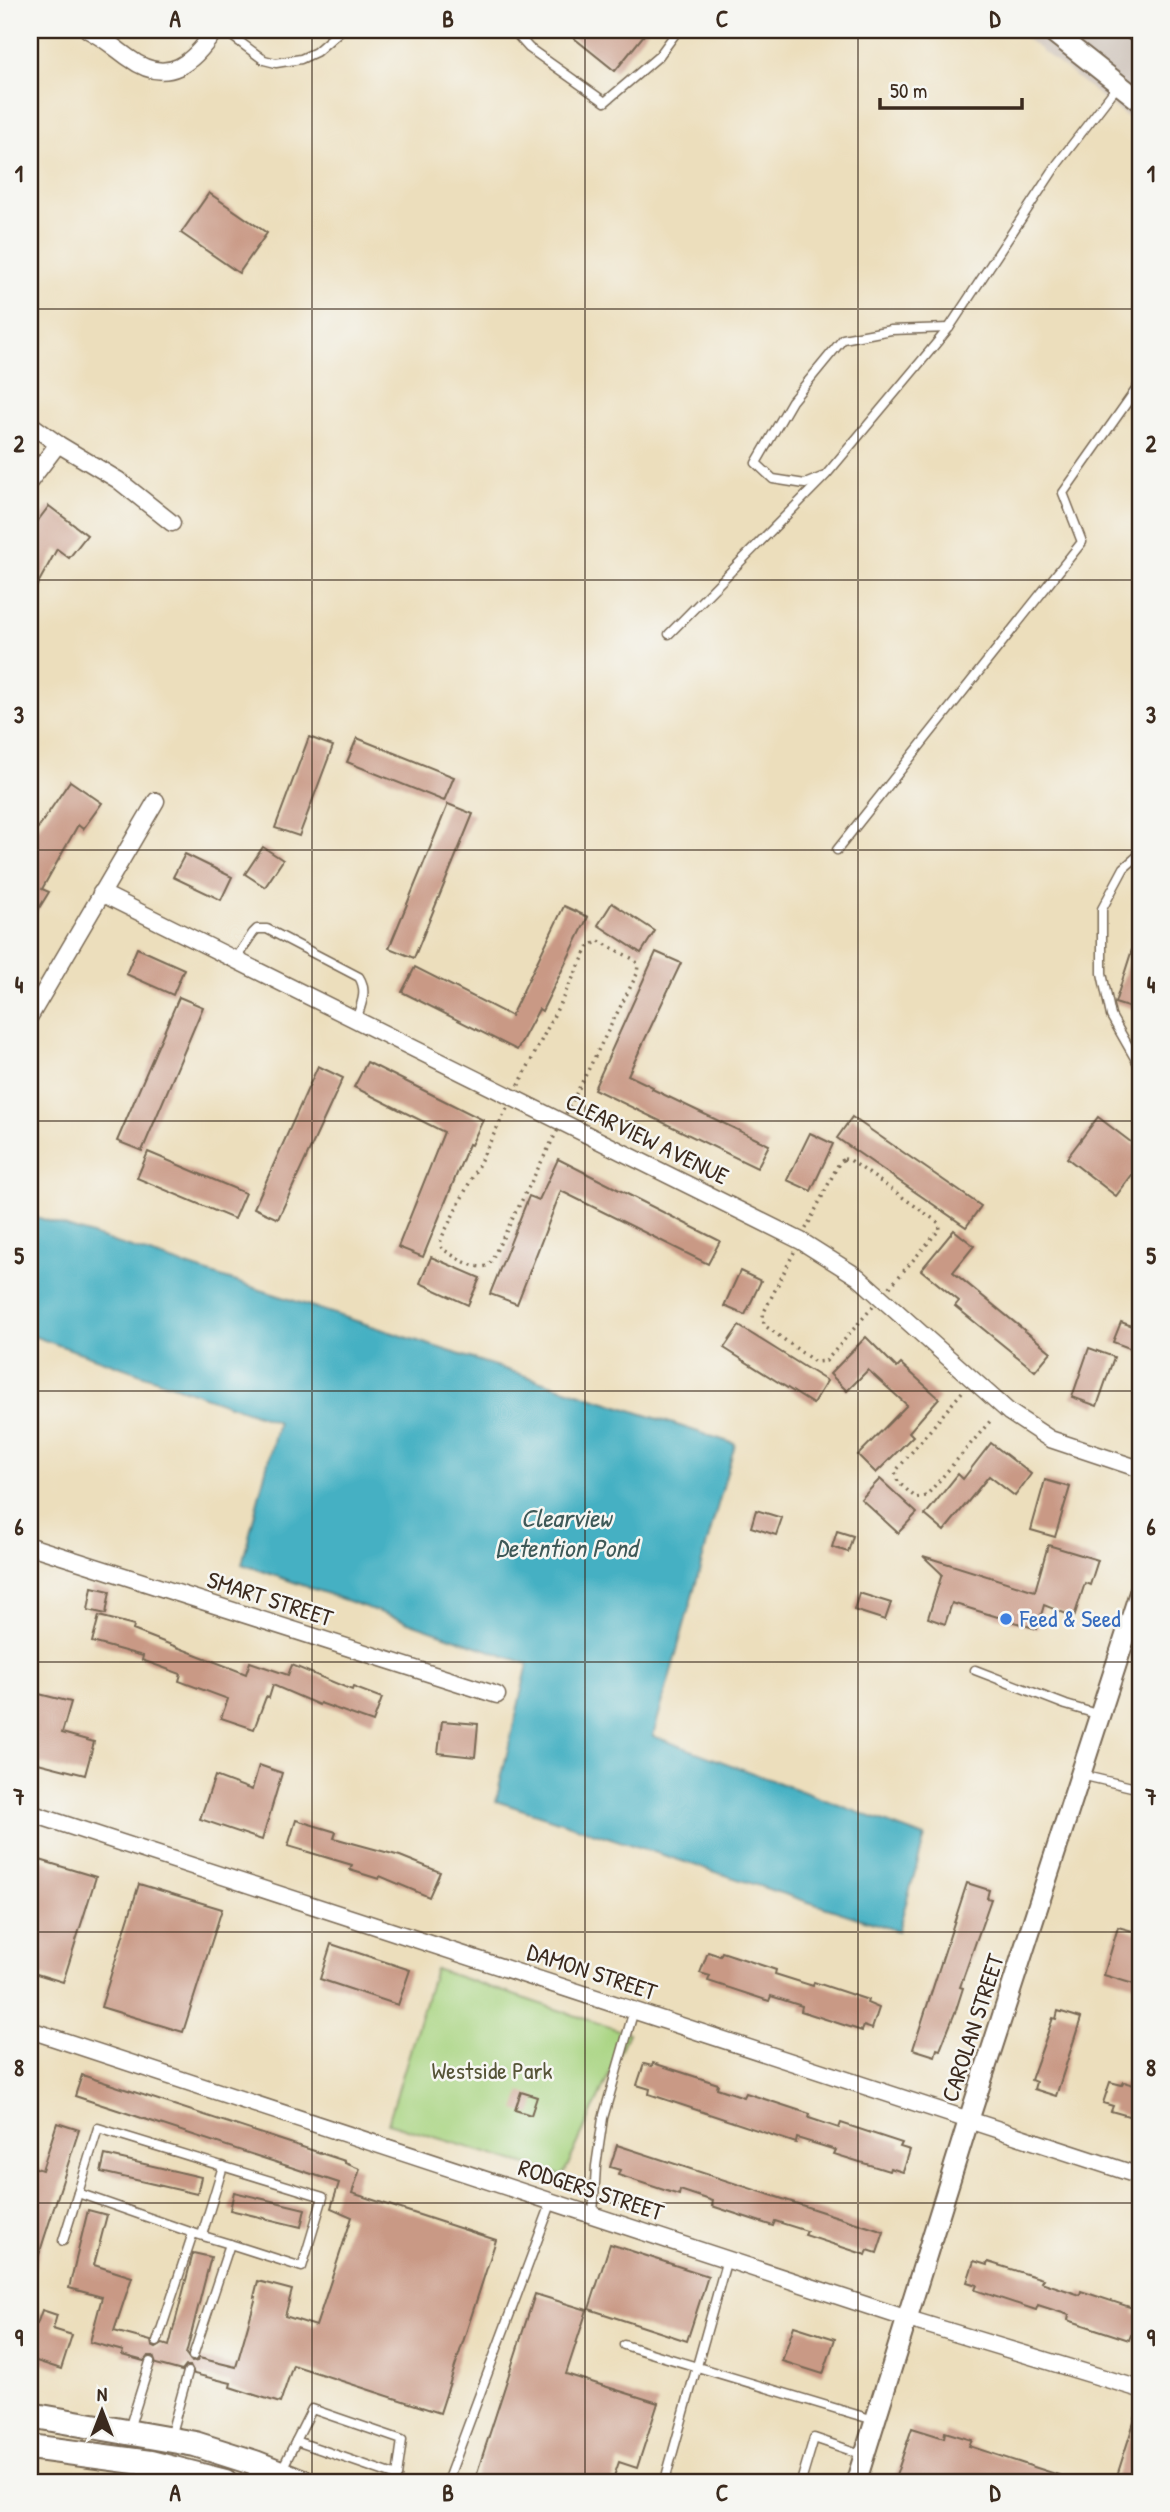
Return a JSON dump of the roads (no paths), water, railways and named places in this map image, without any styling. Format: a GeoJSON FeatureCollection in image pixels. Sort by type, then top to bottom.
{"type":"FeatureCollection","features":[{"type":"Feature","properties":{"kind":"main road"},"geometry":{"type":"LineString","coordinates":[[30,2415],[170,2438],[213,2449],[303,2482]]}},
{"type":"Feature","properties":{"kind":"main road"},"geometry":{"type":"LineString","coordinates":[[30,2448],[150,2463],[225,2482]]}},
{"type":"Feature","properties":{"kind":"street"},"geometry":{"type":"LineString","coordinates":[[88,30],[105,38],[132,60],[149,68],[168,71],[182,67],[201,52],[215,30]]}},
{"type":"Feature","properties":{"kind":"street"},"geometry":{"type":"LineString","coordinates":[[1050,30],[1140,101]]}},
{"type":"Feature","properties":{"kind":"street"},"geometry":{"type":"LineString","coordinates":[[30,424],[118,480],[172,523]]}},
{"type":"Feature","properties":{"kind":"street"},"geometry":{"type":"LineString","coordinates":[[30,481],[58,444]]}},
{"type":"Feature","properties":{"kind":"street"},"geometry":{"type":"LineString","coordinates":[[30,1016],[156,801]]}},
{"type":"Feature","properties":{"kind":"street","name":"CLEARVIEW AVENUE"},"geometry":{"type":"LineString","coordinates":[[101,893],[801,1241],[858,1277],[1003,1406],[1050,1439],[1140,1469]]}},
{"type":"Feature","properties":{"kind":"street","name":"SMART STREET"},"geometry":{"type":"LineString","coordinates":[[30,1546],[497,1695]]}},
{"type":"Feature","properties":{"kind":"street","name":"CAROLAN STREET"},"geometry":{"type":"LineString","coordinates":[[856,2482],[969,2119],[1100,1715],[1137,1613],[1140,1591]]}},
{"type":"Feature","properties":{"kind":"street","name":"DAMON STREET"},"geometry":{"type":"LineString","coordinates":[[30,1813],[1140,2176]]}},
{"type":"Feature","properties":{"kind":"street","name":"RODGERS STREET"},"geometry":{"type":"LineString","coordinates":[[31,2035],[552,2201],[905,2318],[1140,2389]]}},
{"type":"Feature","properties":{"kind":"lane"},"geometry":{"type":"LineString","coordinates":[[224,30],[264,60],[276,64],[301,59],[316,52],[341,30]]}},
{"type":"Feature","properties":{"kind":"lane"},"geometry":{"type":"LineString","coordinates":[[513,30],[529,48],[605,102],[659,56],[678,30]]}},
{"type":"Feature","properties":{"kind":"lane"},"geometry":{"type":"LineString","coordinates":[[669,634],[826,475],[949,328],[1058,163],[1119,85]]}},
{"type":"Feature","properties":{"kind":"lane"},"geometry":{"type":"LineString","coordinates":[[826,475],[805,484],[773,479],[757,463],[792,401],[843,339],[891,330],[949,328]]}},
{"type":"Feature","properties":{"kind":"lane"},"geometry":{"type":"LineString","coordinates":[[837,850],[1082,542],[1063,493],[1140,384]]}},
{"type":"Feature","properties":{"kind":"lane"},"geometry":{"type":"LineString","coordinates":[[1140,854],[1124,868],[1102,909],[1102,973],[1111,1016],[1140,1067]]}},
{"type":"Feature","properties":{"kind":"lane"},"geometry":{"type":"LineString","coordinates":[[235,960],[257,929],[267,929],[359,976],[364,984],[364,995],[356,1020]]}},
{"type":"Feature","properties":{"kind":"lane"},"geometry":{"type":"LineString","coordinates":[[975,1670],[1066,1705],[1100,1715]]}},
{"type":"Feature","properties":{"kind":"lane"},"geometry":{"type":"LineString","coordinates":[[1080,1776],[1140,1789]]}},
{"type":"Feature","properties":{"kind":"lane"},"geometry":{"type":"LineString","coordinates":[[593,2215],[603,2118],[635,2010]]}},
{"type":"Feature","properties":{"kind":"lane"},"geometry":{"type":"LineString","coordinates":[[63,2241],[98,2128],[323,2197],[302,2267],[78,2193]]}},
{"type":"Feature","properties":{"kind":"lane"},"geometry":{"type":"LineString","coordinates":[[157,2342],[223,2166]]}},
{"type":"Feature","properties":{"kind":"lane"},"geometry":{"type":"LineString","coordinates":[[447,2482],[552,2201]]}},
{"type":"Feature","properties":{"kind":"lane"},"geometry":{"type":"LineString","coordinates":[[193,2356],[230,2244]]}},
{"type":"Feature","properties":{"kind":"lane"},"geometry":{"type":"LineString","coordinates":[[667,2482],[727,2259]]}},
{"type":"Feature","properties":{"kind":"lane"},"geometry":{"type":"LineString","coordinates":[[624,2345],[874,2420]]}},
{"type":"Feature","properties":{"kind":"lane"},"geometry":{"type":"LineString","coordinates":[[128,2431],[150,2362]]}},
{"type":"Feature","properties":{"kind":"lane"},"geometry":{"type":"LineString","coordinates":[[170,2438],[188,2372]]}},
{"type":"Feature","properties":{"kind":"lane"},"geometry":{"type":"LineString","coordinates":[[280,2472],[312,2409],[402,2440],[396,2479],[296,2441]]}},
{"type":"Feature","properties":{"kind":"lane"},"geometry":{"type":"LineString","coordinates":[[801,2482],[814,2438],[864,2455]]}},
{"type":"Feature","properties":{"kind":"water","name":"Clearview Detention Pond"},"geometry":{"type":"Polygon","coordinates":[[[30,1215],[735,1444],[653,1736],[925,1837],[898,1931],[496,1801],[528,1664],[242,1564],[278,1422],[30,1335],[30,1215]]]}},
{"type":"Feature","properties":{"kind":"railway"},"geometry":{"type":"LineString","coordinates":[[1119,30],[1140,46]]}},
{"type":"Feature","properties":{"kind":"place","name":"Feed & Seed"},"geometry":{"type":"Point","coordinates":[1006,1619]}},
{"type":"Feature","properties":{"kind":"park label","name":"Westside Park"},"geometry":{"type":"Point","coordinates":[492,2071]}}]}
